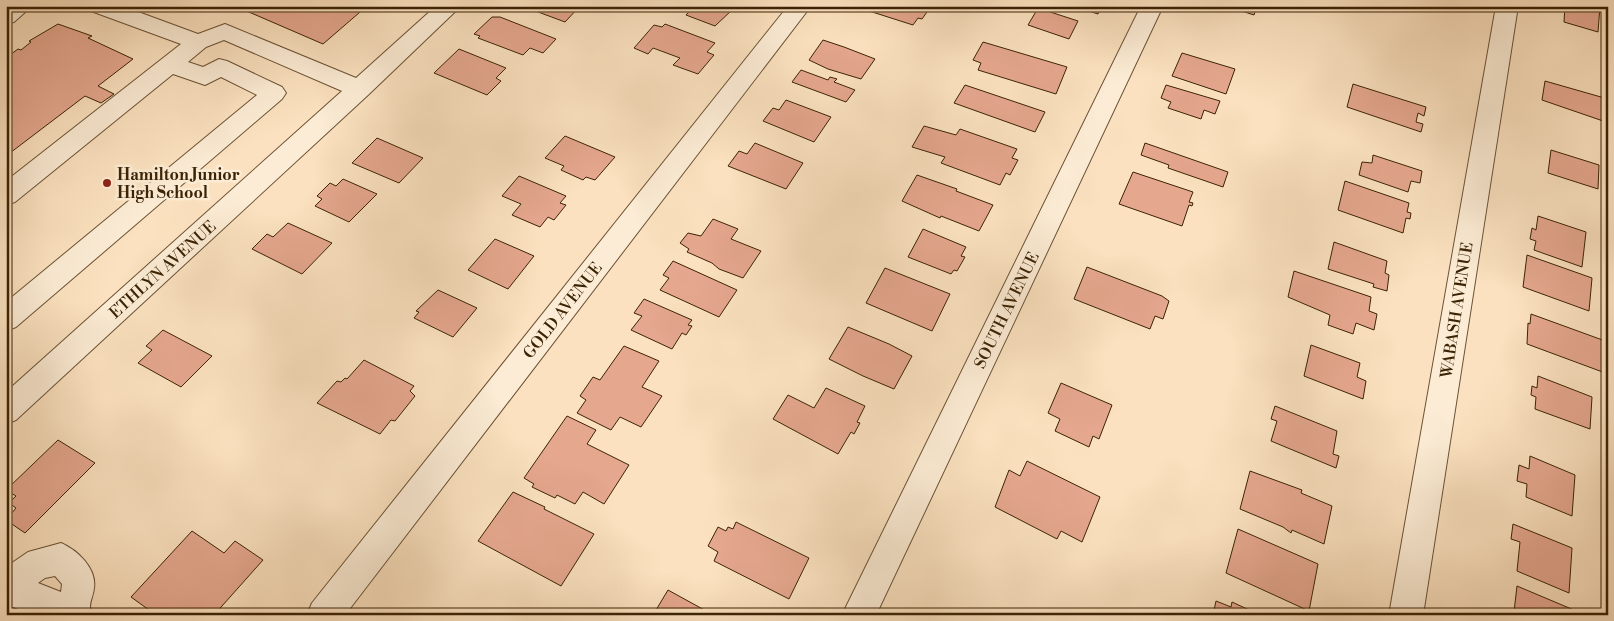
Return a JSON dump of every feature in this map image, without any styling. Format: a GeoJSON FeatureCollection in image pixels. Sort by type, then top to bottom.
{"type":"FeatureCollection","features":[{"type":"Feature","properties":{"kind":"street"},"geometry":{"type":"LineString","coordinates":[[6,17],[21,6]]}},
{"type":"Feature","properties":{"kind":"street"},"geometry":{"type":"LineString","coordinates":[[100,6],[198,42]]}},
{"type":"Feature","properties":{"kind":"street","name":"ETHLYN AVENUE"},"geometry":{"type":"LineString","coordinates":[[6,411],[450,6]]}},
{"type":"Feature","properties":{"kind":"street","name":"GOLD AVENUE"},"geometry":{"type":"LineString","coordinates":[[324,615],[800,6]]}},
{"type":"Feature","properties":{"kind":"street","name":"SOUTH AVENUE"},"geometry":{"type":"LineString","coordinates":[[859,615],[1152,6]]}},
{"type":"Feature","properties":{"kind":"street","name":"WABASH AVENUE"},"geometry":{"type":"LineString","coordinates":[[1406,615],[1507,6]]}},
{"type":"Feature","properties":{"kind":"street"},"geometry":{"type":"LineString","coordinates":[[6,195],[198,42],[225,32],[360,89]]}},
{"type":"Feature","properties":{"kind":"street"},"geometry":{"type":"LineString","coordinates":[[6,319],[274,94],[219,67],[205,77],[171,64]]}},
{"type":"Feature","properties":{"kind":"street"},"geometry":{"type":"LineString","coordinates":[[61,559],[77,574],[80,587],[72,613],[8,591],[20,576],[39,563],[61,559]]}},
{"type":"Feature","properties":{"kind":"building"},"geometry":{"type":"Polygon","coordinates":[[[235,6],[367,6],[323,44],[235,6]]]}},
{"type":"Feature","properties":{"kind":"building"},"geometry":{"type":"Polygon","coordinates":[[[522,6],[580,6],[565,22],[522,6]]]}},
{"type":"Feature","properties":{"kind":"building"},"geometry":{"type":"Polygon","coordinates":[[[694,6],[731,6],[729,9],[732,10],[715,26],[686,15],[694,6]]]}},
{"type":"Feature","properties":{"kind":"building"},"geometry":{"type":"Polygon","coordinates":[[[869,6],[926,6],[923,11],[927,12],[922,19],[918,18],[913,25],[866,10],[869,6]]]}},
{"type":"Feature","properties":{"kind":"building"},"geometry":{"type":"Polygon","coordinates":[[[1073,6],[1102,6],[1098,14],[1073,6]]]}},
{"type":"Feature","properties":{"kind":"building"},"geometry":{"type":"Polygon","coordinates":[[[1226,6],[1257,6],[1254,15],[1226,6]]]}},
{"type":"Feature","properties":{"kind":"building"},"geometry":{"type":"Polygon","coordinates":[[[1565,6],[1600,6],[1598,32],[1564,22],[1565,6]]]}},
{"type":"Feature","properties":{"kind":"building"},"geometry":{"type":"Polygon","coordinates":[[[1038,8],[1078,21],[1069,39],[1028,25],[1038,8]]]}},
{"type":"Feature","properties":{"kind":"building"},"geometry":{"type":"Polygon","coordinates":[[[492,17],[500,17],[556,39],[543,53],[530,48],[523,55],[478,38],[480,36],[474,34],[492,17]]]}},
{"type":"Feature","properties":{"kind":"building"},"geometry":{"type":"Polygon","coordinates":[[[58,24],[92,36],[88,38],[133,59],[98,86],[114,94],[101,103],[85,96],[6,156],[6,60],[10,58],[7,57],[18,49],[21,50],[31,42],[29,41],[58,24]]]}},
{"type":"Feature","properties":{"kind":"building"},"geometry":{"type":"Polygon","coordinates":[[[665,24],[715,43],[707,52],[714,55],[698,74],[673,65],[680,58],[653,48],[648,54],[634,48],[654,25],[662,27],[665,24]]]}},
{"type":"Feature","properties":{"kind":"building"},"geometry":{"type":"Polygon","coordinates":[[[823,40],[875,59],[861,79],[828,69],[809,60],[823,40]]]}},
{"type":"Feature","properties":{"kind":"building"},"geometry":{"type":"Polygon","coordinates":[[[983,42],[1067,67],[1056,94],[978,70],[981,63],[973,60],[983,42]]]}},
{"type":"Feature","properties":{"kind":"building"},"geometry":{"type":"Polygon","coordinates":[[[459,49],[506,68],[496,78],[501,81],[487,95],[434,73],[459,49]]]}},
{"type":"Feature","properties":{"kind":"building"},"geometry":{"type":"Polygon","coordinates":[[[1182,53],[1235,69],[1226,94],[1172,76],[1182,53]]]}},
{"type":"Feature","properties":{"kind":"building"},"geometry":{"type":"Polygon","coordinates":[[[801,70],[828,80],[830,77],[837,79],[834,82],[855,90],[846,102],[792,82],[801,70]]]}},
{"type":"Feature","properties":{"kind":"building"},"geometry":{"type":"Polygon","coordinates":[[[1545,81],[1608,99],[1608,141],[1605,140],[1606,122],[1542,100],[1545,81]]]}},
{"type":"Feature","properties":{"kind":"building"},"geometry":{"type":"Polygon","coordinates":[[[1353,84],[1426,107],[1424,116],[1418,113],[1416,122],[1423,124],[1421,132],[1347,107],[1353,84]]]}},
{"type":"Feature","properties":{"kind":"building"},"geometry":{"type":"Polygon","coordinates":[[[965,85],[1045,112],[1035,132],[954,103],[965,85]]]}},
{"type":"Feature","properties":{"kind":"building"},"geometry":{"type":"Polygon","coordinates":[[[1166,85],[1220,101],[1215,114],[1204,110],[1201,119],[1168,108],[1171,102],[1161,98],[1166,85]]]}},
{"type":"Feature","properties":{"kind":"building"},"geometry":{"type":"Polygon","coordinates":[[[786,100],[831,117],[814,142],[763,121],[773,108],[779,110],[786,100]]]}},
{"type":"Feature","properties":{"kind":"building"},"geometry":{"type":"Polygon","coordinates":[[[924,126],[956,135],[960,129],[1017,149],[1012,158],[1018,160],[1010,175],[1006,173],[1000,185],[941,163],[945,157],[912,147],[924,126]]]}},
{"type":"Feature","properties":{"kind":"building"},"geometry":{"type":"Polygon","coordinates":[[[565,136],[615,157],[595,180],[586,177],[583,180],[561,170],[564,166],[545,158],[565,136]]]}},
{"type":"Feature","properties":{"kind":"building"},"geometry":{"type":"Polygon","coordinates":[[[377,138],[423,158],[399,183],[352,163],[377,138]]]}},
{"type":"Feature","properties":{"kind":"building"},"geometry":{"type":"Polygon","coordinates":[[[755,143],[803,163],[786,189],[728,166],[739,151],[747,154],[755,143]]]}},
{"type":"Feature","properties":{"kind":"building"},"geometry":{"type":"Polygon","coordinates":[[[1145,143],[1228,172],[1223,187],[1168,168],[1169,165],[1141,155],[1145,143]]]}},
{"type":"Feature","properties":{"kind":"building"},"geometry":{"type":"Polygon","coordinates":[[[1551,150],[1599,165],[1598,189],[1548,173],[1551,150]]]}},
{"type":"Feature","properties":{"kind":"building"},"geometry":{"type":"Polygon","coordinates":[[[1373,155],[1422,171],[1420,183],[1411,181],[1408,192],[1359,175],[1362,162],[1372,163],[1373,155]]]}},
{"type":"Feature","properties":{"kind":"building"},"geometry":{"type":"Polygon","coordinates":[[[1133,172],[1193,192],[1189,202],[1193,203],[1192,206],[1189,205],[1182,226],[1119,204],[1133,172]]]}},
{"type":"Feature","properties":{"kind":"building"},"geometry":{"type":"Polygon","coordinates":[[[917,175],[957,189],[956,191],[993,205],[979,231],[941,216],[940,218],[902,201],[917,175]]]}},
{"type":"Feature","properties":{"kind":"building"},"geometry":{"type":"Polygon","coordinates":[[[519,176],[566,196],[560,203],[566,205],[554,220],[548,217],[540,227],[512,215],[521,204],[502,196],[519,176]]]}},
{"type":"Feature","properties":{"kind":"building"},"geometry":{"type":"Polygon","coordinates":[[[343,179],[377,194],[349,222],[315,206],[322,199],[317,196],[330,183],[336,186],[343,179]]]}},
{"type":"Feature","properties":{"kind":"building"},"geometry":{"type":"Polygon","coordinates":[[[1345,181],[1409,203],[1407,212],[1411,213],[1410,219],[1406,218],[1403,233],[1338,210],[1345,181]]]}},
{"type":"Feature","properties":{"kind":"building"},"geometry":{"type":"Polygon","coordinates":[[[1538,216],[1586,232],[1582,267],[1534,250],[1536,241],[1530,239],[1532,228],[1536,230],[1538,216]]]}},
{"type":"Feature","properties":{"kind":"building"},"geometry":{"type":"Polygon","coordinates":[[[713,219],[738,229],[731,239],[761,251],[743,278],[719,269],[712,263],[687,252],[689,249],[680,243],[688,233],[701,236],[713,219]]]}},
{"type":"Feature","properties":{"kind":"building"},"geometry":{"type":"Polygon","coordinates":[[[288,223],[332,243],[302,274],[252,249],[267,234],[273,237],[288,223]]]}},
{"type":"Feature","properties":{"kind":"building"},"geometry":{"type":"Polygon","coordinates":[[[923,229],[966,247],[961,256],[965,257],[957,271],[954,270],[951,274],[908,257],[923,229]]]}},
{"type":"Feature","properties":{"kind":"building"},"geometry":{"type":"Polygon","coordinates":[[[495,239],[534,256],[508,289],[468,270],[495,239]]]}},
{"type":"Feature","properties":{"kind":"building"},"geometry":{"type":"Polygon","coordinates":[[[1334,242],[1387,261],[1385,273],[1389,275],[1387,291],[1373,287],[1374,284],[1328,269],[1334,242]]]}},
{"type":"Feature","properties":{"kind":"building"},"geometry":{"type":"Polygon","coordinates":[[[1527,255],[1592,278],[1589,311],[1523,287],[1527,255]]]}},
{"type":"Feature","properties":{"kind":"building"},"geometry":{"type":"Polygon","coordinates":[[[673,261],[737,290],[719,317],[660,290],[669,278],[663,275],[673,261]]]}},
{"type":"Feature","properties":{"kind":"building"},"geometry":{"type":"Polygon","coordinates":[[[1087,267],[1162,296],[1169,301],[1163,319],[1155,316],[1150,329],[1074,299],[1087,267]]]}},
{"type":"Feature","properties":{"kind":"building"},"geometry":{"type":"Polygon","coordinates":[[[885,268],[950,294],[932,331],[866,303],[885,268]]]}},
{"type":"Feature","properties":{"kind":"building"},"geometry":{"type":"Polygon","coordinates":[[[1294,271],[1371,297],[1369,311],[1377,314],[1374,330],[1356,323],[1353,334],[1328,325],[1330,315],[1288,297],[1294,271]]]}},
{"type":"Feature","properties":{"kind":"building"},"geometry":{"type":"Polygon","coordinates":[[[438,290],[477,308],[453,337],[414,318],[419,312],[416,311],[438,290]]]}},
{"type":"Feature","properties":{"kind":"building"},"geometry":{"type":"Polygon","coordinates":[[[644,299],[692,320],[688,325],[692,326],[686,335],[682,333],[672,349],[631,330],[642,316],[634,313],[644,299]]]}},
{"type":"Feature","properties":{"kind":"building"},"geometry":{"type":"Polygon","coordinates":[[[1531,314],[1608,342],[1608,374],[1527,344],[1528,323],[1530,324],[1531,314]]]}},
{"type":"Feature","properties":{"kind":"building"},"geometry":{"type":"Polygon","coordinates":[[[848,327],[912,356],[894,389],[829,359],[848,327]]]}},
{"type":"Feature","properties":{"kind":"building"},"geometry":{"type":"Polygon","coordinates":[[[163,330],[212,356],[181,387],[138,363],[152,350],[146,346],[163,330]]]}},
{"type":"Feature","properties":{"kind":"building"},"geometry":{"type":"Polygon","coordinates":[[[1311,345],[1360,363],[1357,377],[1366,381],[1363,399],[1304,376],[1311,345]]]}},
{"type":"Feature","properties":{"kind":"building"},"geometry":{"type":"Polygon","coordinates":[[[624,346],[659,361],[642,387],[662,396],[641,427],[620,417],[611,430],[577,413],[586,400],[580,396],[593,377],[600,380],[624,346]]]}},
{"type":"Feature","properties":{"kind":"building"},"geometry":{"type":"Polygon","coordinates":[[[364,360],[414,386],[410,391],[415,396],[395,421],[391,420],[380,434],[317,403],[337,381],[341,382],[345,378],[347,379],[364,360]]]}},
{"type":"Feature","properties":{"kind":"building"},"geometry":{"type":"Polygon","coordinates":[[[1538,376],[1592,397],[1590,429],[1535,409],[1536,397],[1531,395],[1532,386],[1537,388],[1538,376]]]}},
{"type":"Feature","properties":{"kind":"building"},"geometry":{"type":"Polygon","coordinates":[[[1061,383],[1112,405],[1099,439],[1093,436],[1089,447],[1055,431],[1060,419],[1048,413],[1061,383]]]}},
{"type":"Feature","properties":{"kind":"building"},"geometry":{"type":"Polygon","coordinates":[[[826,388],[865,406],[857,422],[860,423],[854,434],[851,432],[838,454],[773,419],[788,395],[814,408],[826,388]]]}},
{"type":"Feature","properties":{"kind":"building"},"geometry":{"type":"Polygon","coordinates":[[[1275,406],[1337,431],[1333,454],[1339,456],[1336,468],[1271,441],[1277,421],[1271,419],[1275,406]]]}},
{"type":"Feature","properties":{"kind":"building"},"geometry":{"type":"Polygon","coordinates":[[[567,416],[596,430],[587,444],[629,465],[604,504],[583,492],[575,504],[557,495],[555,498],[532,487],[534,484],[524,478],[567,416]]]}},
{"type":"Feature","properties":{"kind":"building"},"geometry":{"type":"Polygon","coordinates":[[[58,440],[95,463],[25,533],[6,520],[16,508],[9,503],[16,496],[6,490],[58,440]]]}},
{"type":"Feature","properties":{"kind":"building"},"geometry":{"type":"Polygon","coordinates":[[[1530,456],[1575,475],[1572,516],[1526,497],[1527,484],[1517,481],[1519,465],[1529,469],[1530,456]]]}},
{"type":"Feature","properties":{"kind":"building"},"geometry":{"type":"Polygon","coordinates":[[[1027,461],[1100,497],[1082,542],[1061,531],[1057,539],[995,507],[1009,470],[1020,476],[1027,461]]]}},
{"type":"Feature","properties":{"kind":"building"},"geometry":{"type":"Polygon","coordinates":[[[1250,471],[1302,490],[1301,493],[1332,506],[1324,544],[1292,530],[1291,533],[1283,527],[1240,509],[1250,471]]]}},
{"type":"Feature","properties":{"kind":"building"},"geometry":{"type":"Polygon","coordinates":[[[513,492],[594,534],[561,586],[478,541],[513,492]]]}},
{"type":"Feature","properties":{"kind":"building"},"geometry":{"type":"Polygon","coordinates":[[[736,522],[809,558],[789,599],[714,561],[718,552],[708,546],[718,527],[726,531],[728,527],[733,529],[736,522]]]}},
{"type":"Feature","properties":{"kind":"building"},"geometry":{"type":"Polygon","coordinates":[[[1513,524],[1572,548],[1569,593],[1517,571],[1520,542],[1511,539],[1513,524]]]}},
{"type":"Feature","properties":{"kind":"building"},"geometry":{"type":"Polygon","coordinates":[[[1238,529],[1318,564],[1309,611],[1226,573],[1238,529]]]}},
{"type":"Feature","properties":{"kind":"building"},"geometry":{"type":"Polygon","coordinates":[[[192,531],[224,553],[235,541],[263,560],[214,615],[156,615],[131,597],[192,531]]]}},
{"type":"Feature","properties":{"kind":"building"},"geometry":{"type":"Polygon","coordinates":[[[1517,586],[1581,613],[1581,615],[1511,615],[1511,611],[1514,612],[1517,586]]]}},
{"type":"Feature","properties":{"kind":"building"},"geometry":{"type":"Polygon","coordinates":[[[668,590],[708,612],[710,609],[720,615],[653,615],[668,590]]]}},
{"type":"Feature","properties":{"kind":"building"},"geometry":{"type":"Polygon","coordinates":[[[1216,601],[1231,607],[1232,602],[1260,615],[1213,615],[1216,601]]]}},
{"type":"Feature","properties":{"kind":"place","name":"Hamilton Junior High School"},"geometry":{"type":"Point","coordinates":[107,183]}}]}
